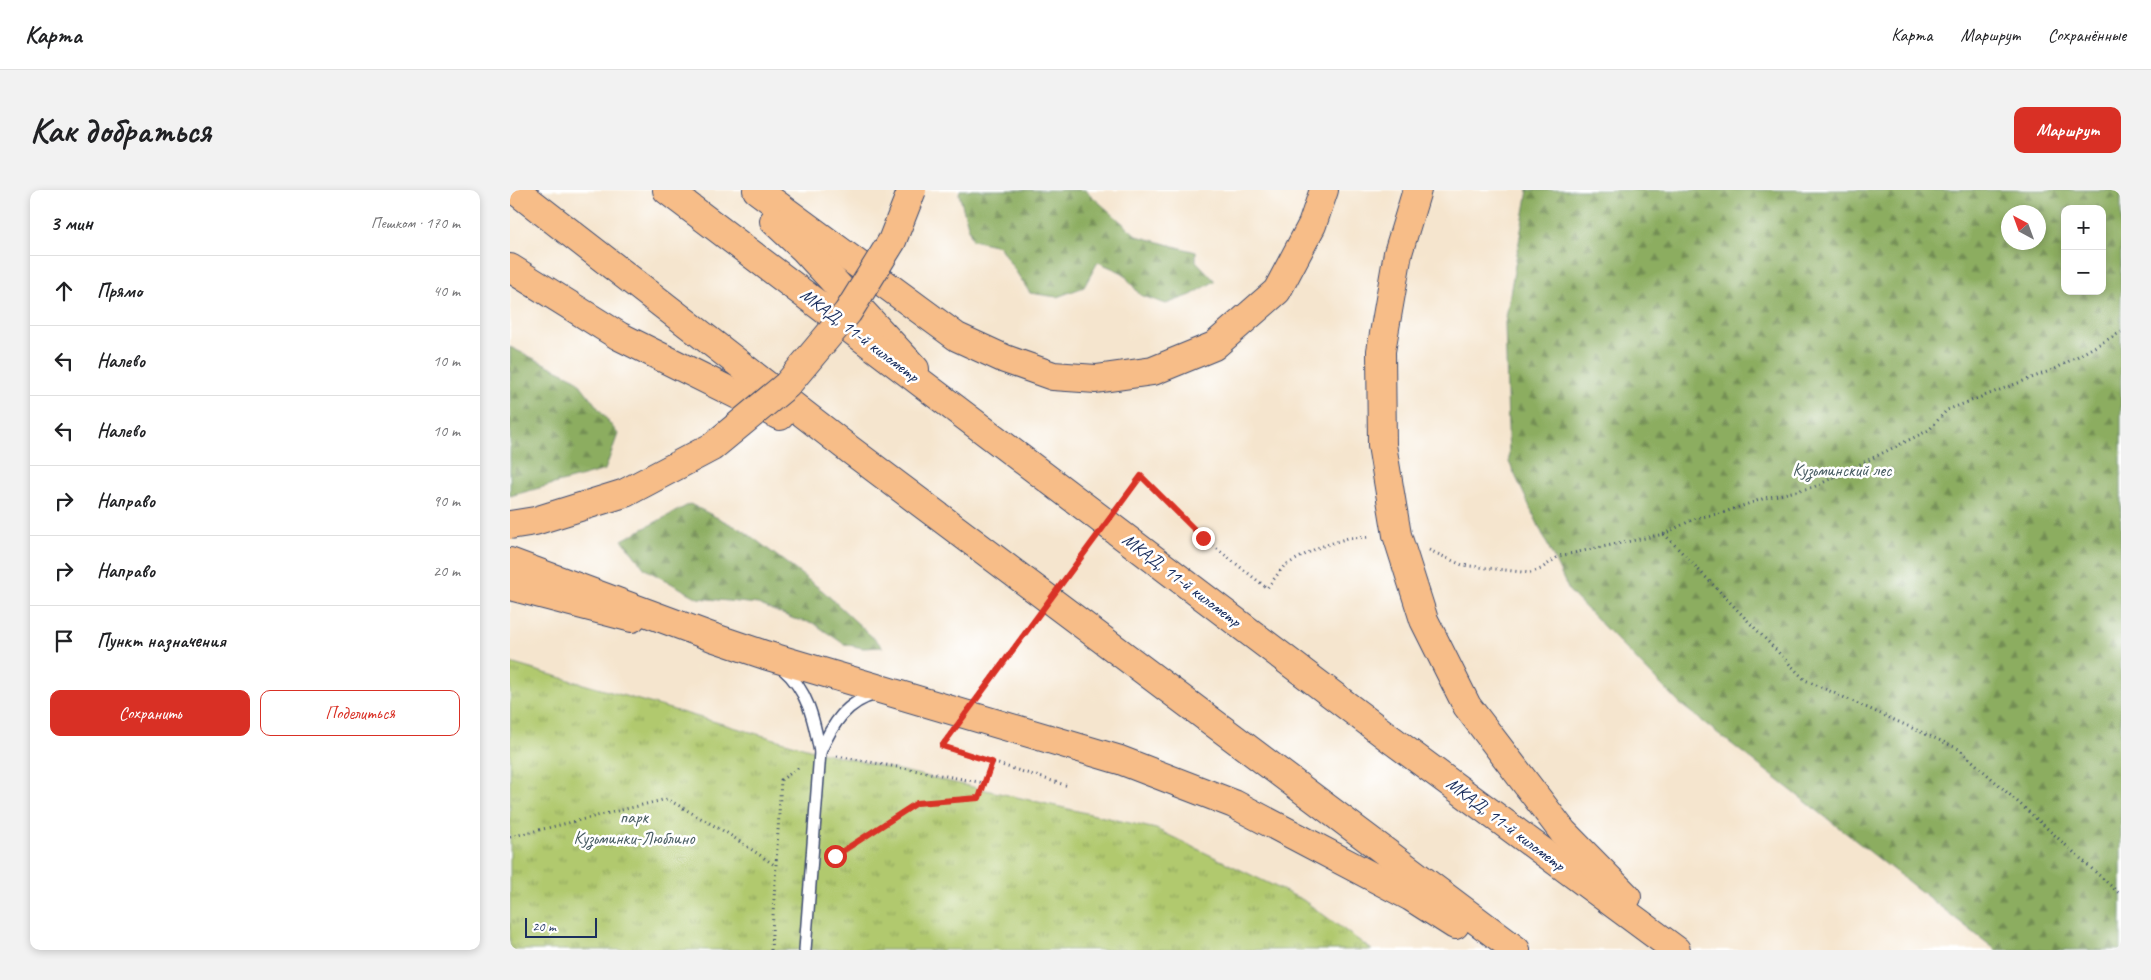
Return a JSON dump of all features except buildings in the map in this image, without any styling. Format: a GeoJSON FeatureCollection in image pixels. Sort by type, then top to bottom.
{"type":"FeatureCollection","features":[{"type":"Feature","properties":{"kind":"main road"},"geometry":{"type":"LineString","coordinates":[[515,190],[849,449],[1516,950]]}},
{"type":"Feature","properties":{"kind":"main road","name":"МКАД, 11-й километр"},"geometry":{"type":"LineString","coordinates":[[667,190],[1392,740],[1677,950]]}},
{"type":"Feature","properties":{"kind":"main road"},"geometry":{"type":"LineString","coordinates":[[740,190],[804,249],[940,396]]}},
{"type":"Feature","properties":{"kind":"main road"},"geometry":{"type":"LineString","coordinates":[[757,190],[957,337],[1005,359],[1053,376],[1096,379],[1153,371],[1214,346],[1277,292],[1312,225],[1324,190]]}},
{"type":"Feature","properties":{"kind":"main road"},"geometry":{"type":"LineString","coordinates":[[510,525],[534,521],[625,493],[712,447],[787,385],[848,312],[892,241],[912,190]]}},
{"type":"Feature","properties":{"kind":"main road"},"geometry":{"type":"LineString","coordinates":[[1418,190],[1398,253],[1381,351],[1382,445],[1397,535],[1424,620],[1468,706],[1563,832],[1677,950]]}},
{"type":"Feature","properties":{"kind":"main road"},"geometry":{"type":"LineString","coordinates":[[510,268],[619,336],[849,449]]}},
{"type":"Feature","properties":{"kind":"main road"},"geometry":{"type":"LineString","coordinates":[[510,562],[765,655],[1120,760],[1234,804],[1411,897],[1495,950]]}},
{"type":"Feature","properties":{"kind":"main road"},"geometry":{"type":"LineString","coordinates":[[510,586],[712,637]]}},
{"type":"Feature","properties":{"kind":"lane"},"geometry":{"type":"LineString","coordinates":[[765,655],[793,677],[805,695],[814,721],[820,752],[805,950]]}},
{"type":"Feature","properties":{"kind":"lane"},"geometry":{"type":"LineString","coordinates":[[820,752],[831,729],[845,710],[863,697],[890,692]]}},
{"type":"Feature","properties":{"kind":"path"},"geometry":{"type":"LineString","coordinates":[[1068,786],[942,746],[1141,476],[1203,538],[1267,588],[1284,566],[1317,548],[1348,538],[1397,535],[1462,565],[1530,573],[1540,569],[1559,556],[1664,534],[1696,518],[1722,513],[1765,498],[1814,487],[1929,430],[1948,410],[2055,369],[2121,332]]}},
{"type":"Feature","properties":{"kind":"path"},"geometry":{"type":"LineString","coordinates":[[1664,534],[1805,680],[1959,749],[2121,894]]}},
{"type":"Feature","properties":{"kind":"path"},"geometry":{"type":"LineString","coordinates":[[771,950],[781,780],[820,752],[984,783]]}},
{"type":"Feature","properties":{"kind":"path"},"geometry":{"type":"LineString","coordinates":[[811,871],[917,803],[979,798],[992,762]]}},
{"type":"Feature","properties":{"kind":"path"},"geometry":{"type":"LineString","coordinates":[[510,836],[667,799],[727,833],[776,866]]}},
{"type":"Feature","properties":{"kind":"green space"},"geometry":{"type":"Polygon","coordinates":[[[960,190],[1085,190],[1137,236],[1196,252],[1196,261],[1215,281],[1191,295],[1166,304],[1140,295],[1123,273],[1098,262],[1084,287],[1057,297],[1030,293],[999,246],[972,240],[959,194],[960,190]]]}},
{"type":"Feature","properties":{"kind":"green space","name":"Кузьминский лес"},"geometry":{"type":"Polygon","coordinates":[[[1528,190],[2121,190],[2121,950],[1996,950],[1679,703],[1569,591],[1509,462],[1505,323],[1528,190]]]}},
{"type":"Feature","properties":{"kind":"green space"},"geometry":{"type":"Polygon","coordinates":[[[510,347],[576,379],[618,434],[605,470],[510,496],[510,347]]]}},
{"type":"Feature","properties":{"kind":"green space"},"geometry":{"type":"Polygon","coordinates":[[[690,504],[744,531],[823,591],[883,647],[863,648],[844,644],[813,623],[794,619],[758,604],[698,598],[645,569],[622,540],[690,504]]]}},
{"type":"Feature","properties":{"kind":"green space","name":"парк Кузьминки-Люблино"},"geometry":{"type":"Polygon","coordinates":[[[510,663],[820,752],[1156,829],[1303,900],[1372,950],[510,950],[510,663]]]}},
{"type":"Feature","properties":{"kind":"route"},"geometry":{"type":"LineString","coordinates":[[835,856],[917,803],[979,798],[992,762],[942,746],[1141,476],[1203,538]]}}]}
